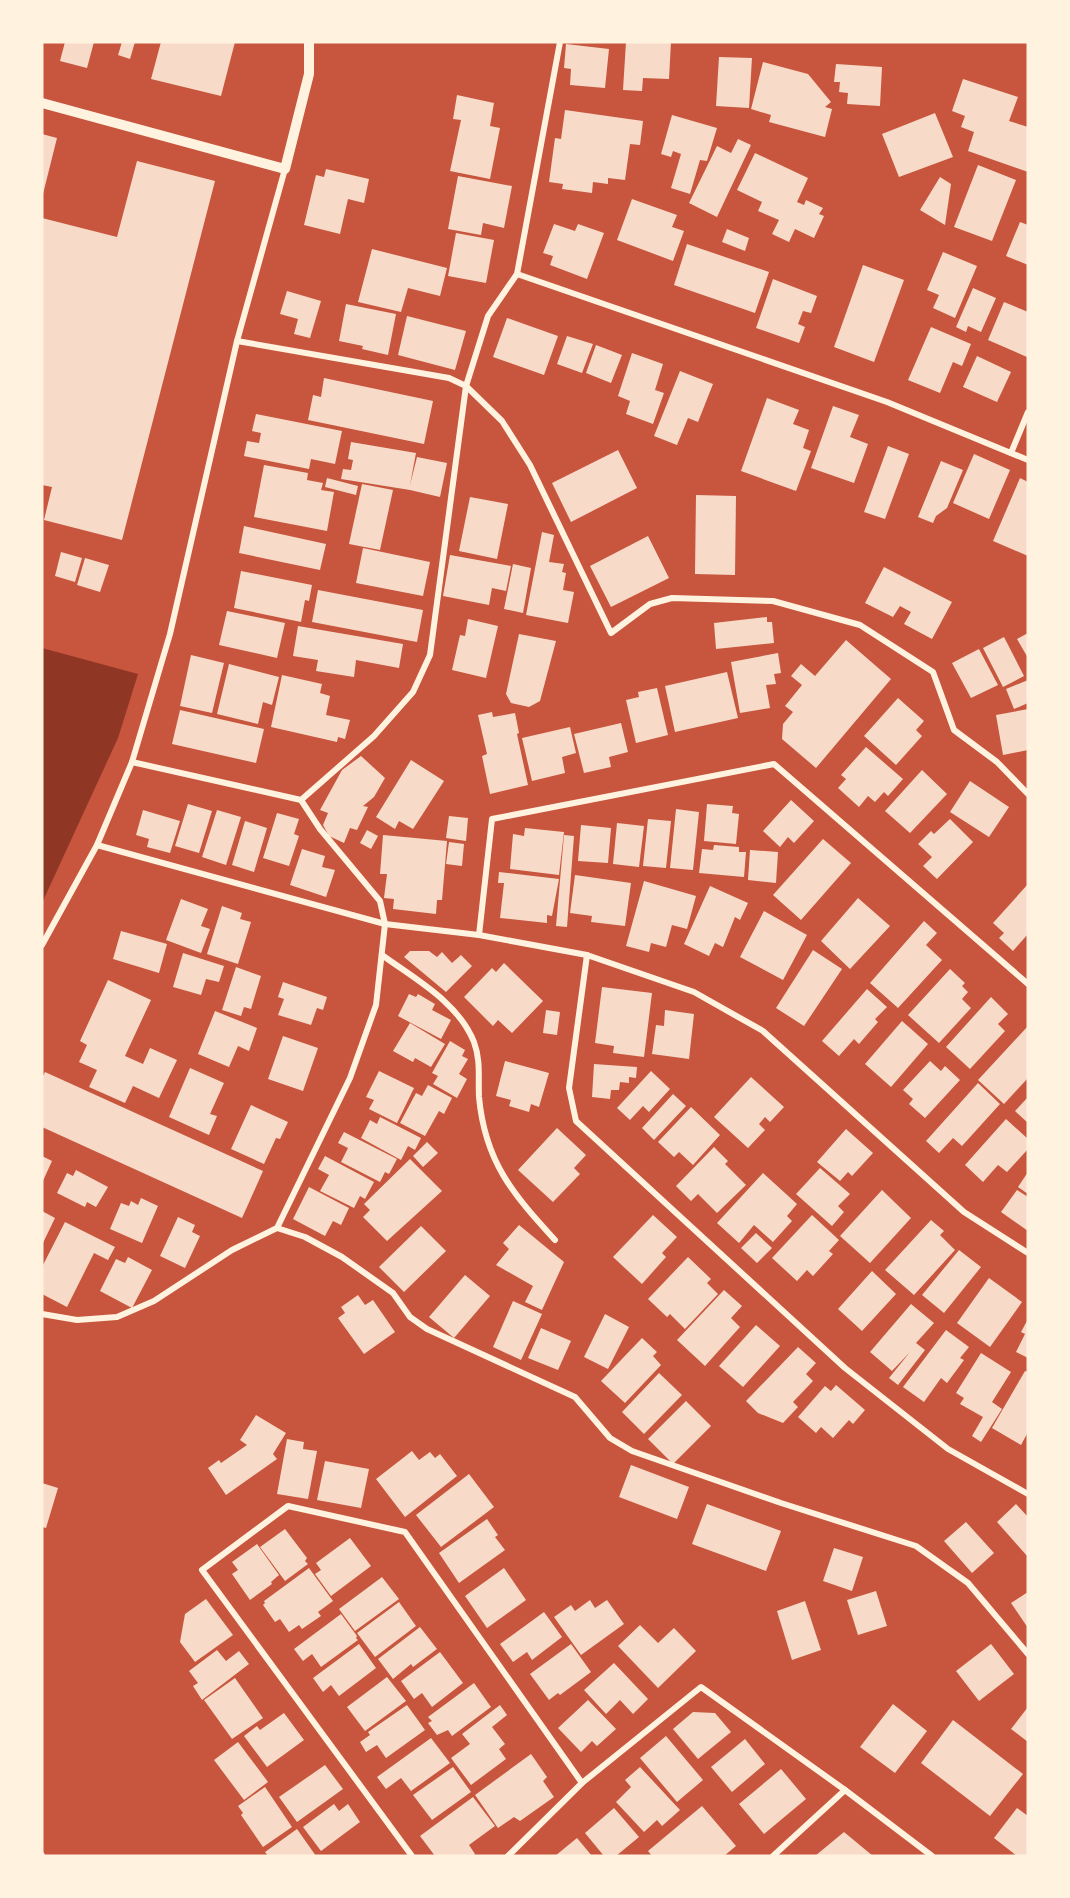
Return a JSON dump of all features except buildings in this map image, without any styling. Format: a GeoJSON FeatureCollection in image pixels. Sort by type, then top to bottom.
{"type":"FeatureCollection","features":[{"type":"Feature","properties":{"kind":"street"},"geometry":{"type":"LineString","coordinates":[[42,945],[98,845],[132,762],[170,634],[237,341],[309,74],[309,42]]}},
{"type":"Feature","properties":{"kind":"street"},"geometry":{"type":"LineString","coordinates":[[301,800],[374,736],[414,692],[430,655],[466,386],[488,316],[517,274],[560,42]]}},
{"type":"Feature","properties":{"kind":"street"},"geometry":{"type":"LineString","coordinates":[[42,103],[285,168]]}},
{"type":"Feature","properties":{"kind":"street"},"geometry":{"type":"LineString","coordinates":[[517,274],[887,402],[1028,460]]}},
{"type":"Feature","properties":{"kind":"street"},"geometry":{"type":"LineString","coordinates":[[237,341],[449,378],[466,386],[502,421],[530,465],[611,633],[650,604],[672,598],[773,600],[860,625],[933,672],[954,730],[997,762],[1028,794]]}},
{"type":"Feature","properties":{"kind":"street"},"geometry":{"type":"LineString","coordinates":[[1011,453],[1028,412]]}},
{"type":"Feature","properties":{"kind":"street"},"geometry":{"type":"LineString","coordinates":[[42,1314],[77,1320],[117,1317],[154,1301],[232,1250],[277,1228],[350,1078],[376,1005],[385,924],[380,901],[320,829],[301,800],[132,762]]}},
{"type":"Feature","properties":{"kind":"street"},"geometry":{"type":"LineString","coordinates":[[479,935],[492,819],[774,764],[1028,984]]}},
{"type":"Feature","properties":{"kind":"street"},"geometry":{"type":"LineString","coordinates":[[98,845],[385,924],[479,935],[587,955],[694,992],[763,1031],[964,1212],[1028,1253]]}},
{"type":"Feature","properties":{"kind":"street"},"geometry":{"type":"LineString","coordinates":[[382,955],[444,1000],[462,1020],[474,1042],[480,1066],[479,1096],[486,1140],[496,1165],[524,1206],[555,1240]]}},
{"type":"Feature","properties":{"kind":"street"},"geometry":{"type":"LineString","coordinates":[[587,955],[569,1089],[576,1121],[845,1368],[948,1449],[1028,1494]]}},
{"type":"Feature","properties":{"kind":"street"},"geometry":{"type":"LineString","coordinates":[[277,1228],[305,1237],[342,1257],[393,1293],[410,1317],[427,1329],[575,1397],[610,1438],[632,1451],[781,1503],[916,1546],[968,1583],[1028,1654]]}},
{"type":"Feature","properties":{"kind":"street"},"geometry":{"type":"LineString","coordinates":[[412,1856],[202,1570],[288,1506],[405,1532],[582,1783]]}},
{"type":"Feature","properties":{"kind":"street"},"geometry":{"type":"LineString","coordinates":[[508,1856],[582,1783],[701,1687],[845,1790],[932,1856]]}},
{"type":"Feature","properties":{"kind":"street"},"geometry":{"type":"LineString","coordinates":[[773,1856],[845,1790]]}},
{"type":"Feature","properties":{"kind":"shaded area"},"geometry":{"type":"Polygon","coordinates":[[[42,648],[138,674],[118,738],[42,903],[42,648]]]}}]}
